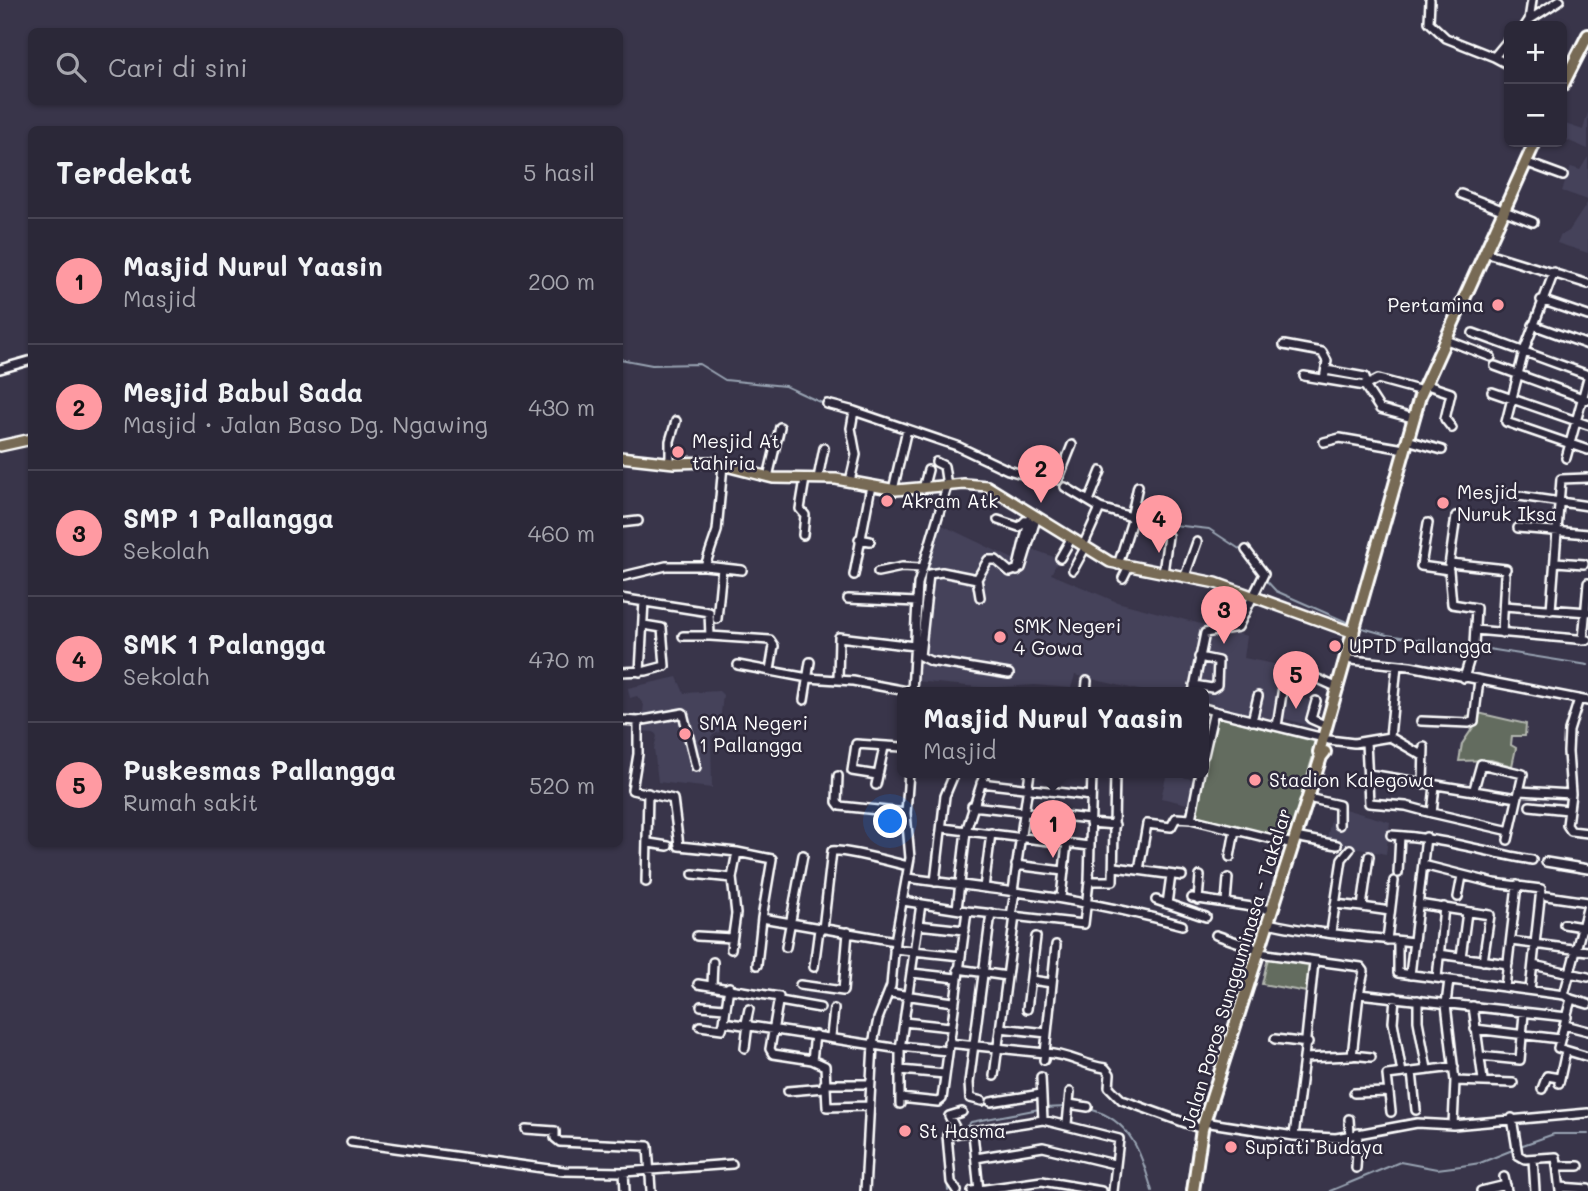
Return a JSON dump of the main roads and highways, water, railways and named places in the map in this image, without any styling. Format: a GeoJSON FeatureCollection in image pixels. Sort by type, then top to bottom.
{"type":"FeatureCollection","features":[{"type":"Feature","properties":{"kind":"highway"},"geometry":{"type":"LineString","coordinates":[[1563,84],[1588,35]]}},
{"type":"Feature","properties":{"kind":"highway"},"geometry":{"type":"LineString","coordinates":[[1358,629],[1368,574],[1372,571],[1423,387],[1532,147]]}},
{"type":"Feature","properties":{"kind":"highway","name":"Jalan Poros Sungguminasa - Takalar"},"geometry":{"type":"LineString","coordinates":[[1193,1191],[1203,1126],[1321,757],[1318,752],[1326,739],[1352,660],[1358,629]]}},
{"type":"Feature","properties":{"kind":"highway","name":"Jalan Poros Sungguminasa - Takalar"},"geometry":{"type":"LineString","coordinates":[[1326,739],[1327,726],[1358,629]]}},
{"type":"Feature","properties":{"kind":"main road"},"geometry":{"type":"LineString","coordinates":[[0,446],[28,440]]}},
{"type":"Feature","properties":{"kind":"main road"},"geometry":{"type":"LineString","coordinates":[[623,457],[723,465],[768,477],[850,481],[892,490],[987,486],[1084,547],[1123,566],[1185,576],[1358,629]]}},
{"type":"Feature","properties":{"kind":"waterway"},"geometry":{"type":"LineString","coordinates":[[623,360],[652,365],[699,364],[725,380],[785,386],[824,404]]}},
{"type":"Feature","properties":{"kind":"waterway"},"geometry":{"type":"LineString","coordinates":[[1041,476],[1062,485]]}},
{"type":"Feature","properties":{"kind":"waterway"},"geometry":{"type":"LineString","coordinates":[[1156,523],[1209,529],[1244,552]]}},
{"type":"Feature","properties":{"kind":"waterway"},"geometry":{"type":"LineString","coordinates":[[1264,578],[1276,591],[1351,624]]}},
{"type":"Feature","properties":{"kind":"waterway"},"geometry":{"type":"LineString","coordinates":[[1359,627],[1387,635],[1470,647]]}},
{"type":"Feature","properties":{"kind":"waterway"},"geometry":{"type":"LineString","coordinates":[[1476,647],[1588,665]]}},
{"type":"Feature","properties":{"kind":"waterway"},"geometry":{"type":"LineString","coordinates":[[1044,1108],[1066,1107]]}},
{"type":"Feature","properties":{"kind":"waterway"},"geometry":{"type":"LineString","coordinates":[[962,1131],[971,1122],[1039,1109]]}},
{"type":"Feature","properties":{"kind":"waterway"},"geometry":{"type":"LineString","coordinates":[[1089,1109],[1115,1121],[1133,1140],[1152,1191]]}},
{"type":"Feature","properties":{"kind":"waterway"},"geometry":{"type":"LineString","coordinates":[[1520,1146],[1554,1134],[1588,1134]]}},
{"type":"Feature","properties":{"kind":"waterway"},"geometry":{"type":"LineString","coordinates":[[944,1136],[948,1191]]}},
{"type":"Feature","properties":{"kind":"waterway"},"geometry":{"type":"LineString","coordinates":[[1330,1191],[1400,1162],[1437,1169],[1480,1163],[1515,1149]]}},
{"type":"Feature","properties":{"kind":"place","name":"Pertamina"},"geometry":{"type":"Point","coordinates":[1498,305]}},
{"type":"Feature","properties":{"kind":"place","name":"Mesjid At tahiria"},"geometry":{"type":"Point","coordinates":[678,452]}},
{"type":"Feature","properties":{"kind":"place","name":"Akram Atk"},"geometry":{"type":"Point","coordinates":[887,501]}},
{"type":"Feature","properties":{"kind":"place","name":"Mesjid Babul Sada"},"geometry":{"type":"Point","coordinates":[1041,503]}},
{"type":"Feature","properties":{"kind":"place","name":"Mesjid Nuruk Iksa"},"geometry":{"type":"Point","coordinates":[1443,503]}},
{"type":"Feature","properties":{"kind":"place","name":"SMK 1 Palangga"},"geometry":{"type":"Point","coordinates":[1159,553]}},
{"type":"Feature","properties":{"kind":"place","name":"SMK Negeri 4 Gowa"},"geometry":{"type":"Point","coordinates":[1000,637]}},
{"type":"Feature","properties":{"kind":"place","name":"SMP 1 Pallangga"},"geometry":{"type":"Point","coordinates":[1224,644]}},
{"type":"Feature","properties":{"kind":"place","name":"UPTD Pallangga"},"geometry":{"type":"Point","coordinates":[1335,646]}},
{"type":"Feature","properties":{"kind":"place","name":"Puskesmas Pallangga"},"geometry":{"type":"Point","coordinates":[1296,709]}},
{"type":"Feature","properties":{"kind":"place","name":"SMA Negeri 1 Pallangga"},"geometry":{"type":"Point","coordinates":[685,734]}},
{"type":"Feature","properties":{"kind":"place","name":"Stadion Kalegowa"},"geometry":{"type":"Point","coordinates":[1255,780]}},
{"type":"Feature","properties":{"kind":"place","name":"Masjid Nurul Yaasin"},"geometry":{"type":"Point","coordinates":[1053,858]}},
{"type":"Feature","properties":{"kind":"place","name":"St Hasma"},"geometry":{"type":"Point","coordinates":[905,1131]}},
{"type":"Feature","properties":{"kind":"place","name":"Supiati Budaya"},"geometry":{"type":"Point","coordinates":[1231,1147]}}]}
